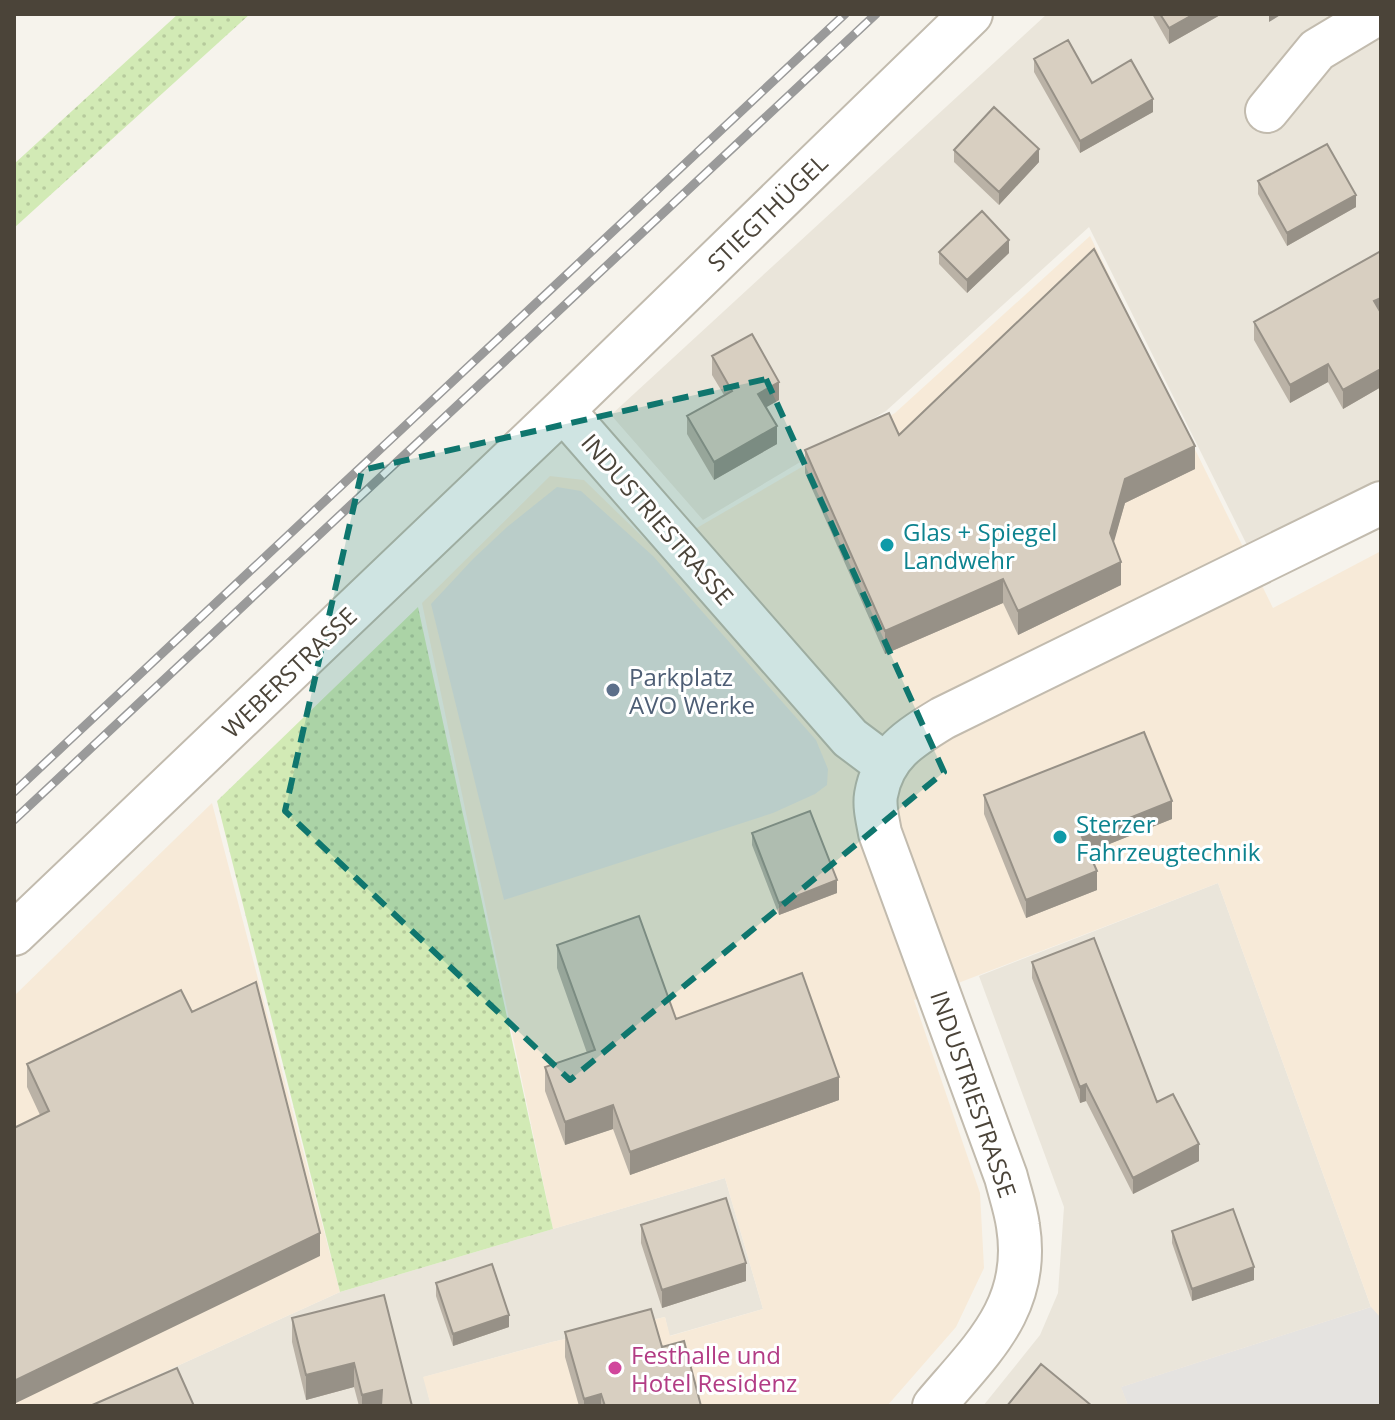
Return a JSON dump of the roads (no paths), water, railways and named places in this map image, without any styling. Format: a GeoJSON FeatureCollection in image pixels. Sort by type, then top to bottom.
{"type":"FeatureCollection","features":[{"type":"Feature","properties":{"kind":"street","name":"STIEGTHÜGEL"},"geometry":{"type":"LineString","coordinates":[[563,410],[971,14]]}},
{"type":"Feature","properties":{"kind":"street"},"geometry":{"type":"LineString","coordinates":[[1267,111],[1317,50],[1377,14]]}},
{"type":"Feature","properties":{"kind":"street","name":"INDUSTRIESTRASSE"},"geometry":{"type":"LineString","coordinates":[[563,410],[850,738],[886,765]]}},
{"type":"Feature","properties":{"kind":"street","name":"WEBERSTRASSE"},"geometry":{"type":"LineString","coordinates":[[14,934],[563,410]]}},
{"type":"Feature","properties":{"kind":"street","name":"INDUSTRIESTRASSE"},"geometry":{"type":"LineString","coordinates":[[934,1406],[997,1331],[1013,1301],[1020,1267],[1018,1226],[1006,1177],[880,833],[875,797],[886,765],[905,741],[943,718],[1381,503]]}},
{"type":"Feature","properties":{"kind":"railway"},"geometry":{"type":"LineString","coordinates":[[14,792],[845,14]]}},
{"type":"Feature","properties":{"kind":"railway"},"geometry":{"type":"LineString","coordinates":[[14,820],[876,14]]}},
{"type":"Feature","properties":{"kind":"place","name":"Glas + Spiegel Landwehr"},"geometry":{"type":"Point","coordinates":[887,545]}},
{"type":"Feature","properties":{"kind":"place","name":"Parkplatz AVO Werke"},"geometry":{"type":"Point","coordinates":[613,690]}},
{"type":"Feature","properties":{"kind":"place","name":"Sterzer Fahrzeugtechnik"},"geometry":{"type":"Point","coordinates":[1060,837]}},
{"type":"Feature","properties":{"kind":"place","name":"Festhalle und Hotel Residenz"},"geometry":{"type":"Point","coordinates":[615,1368]}}]}
